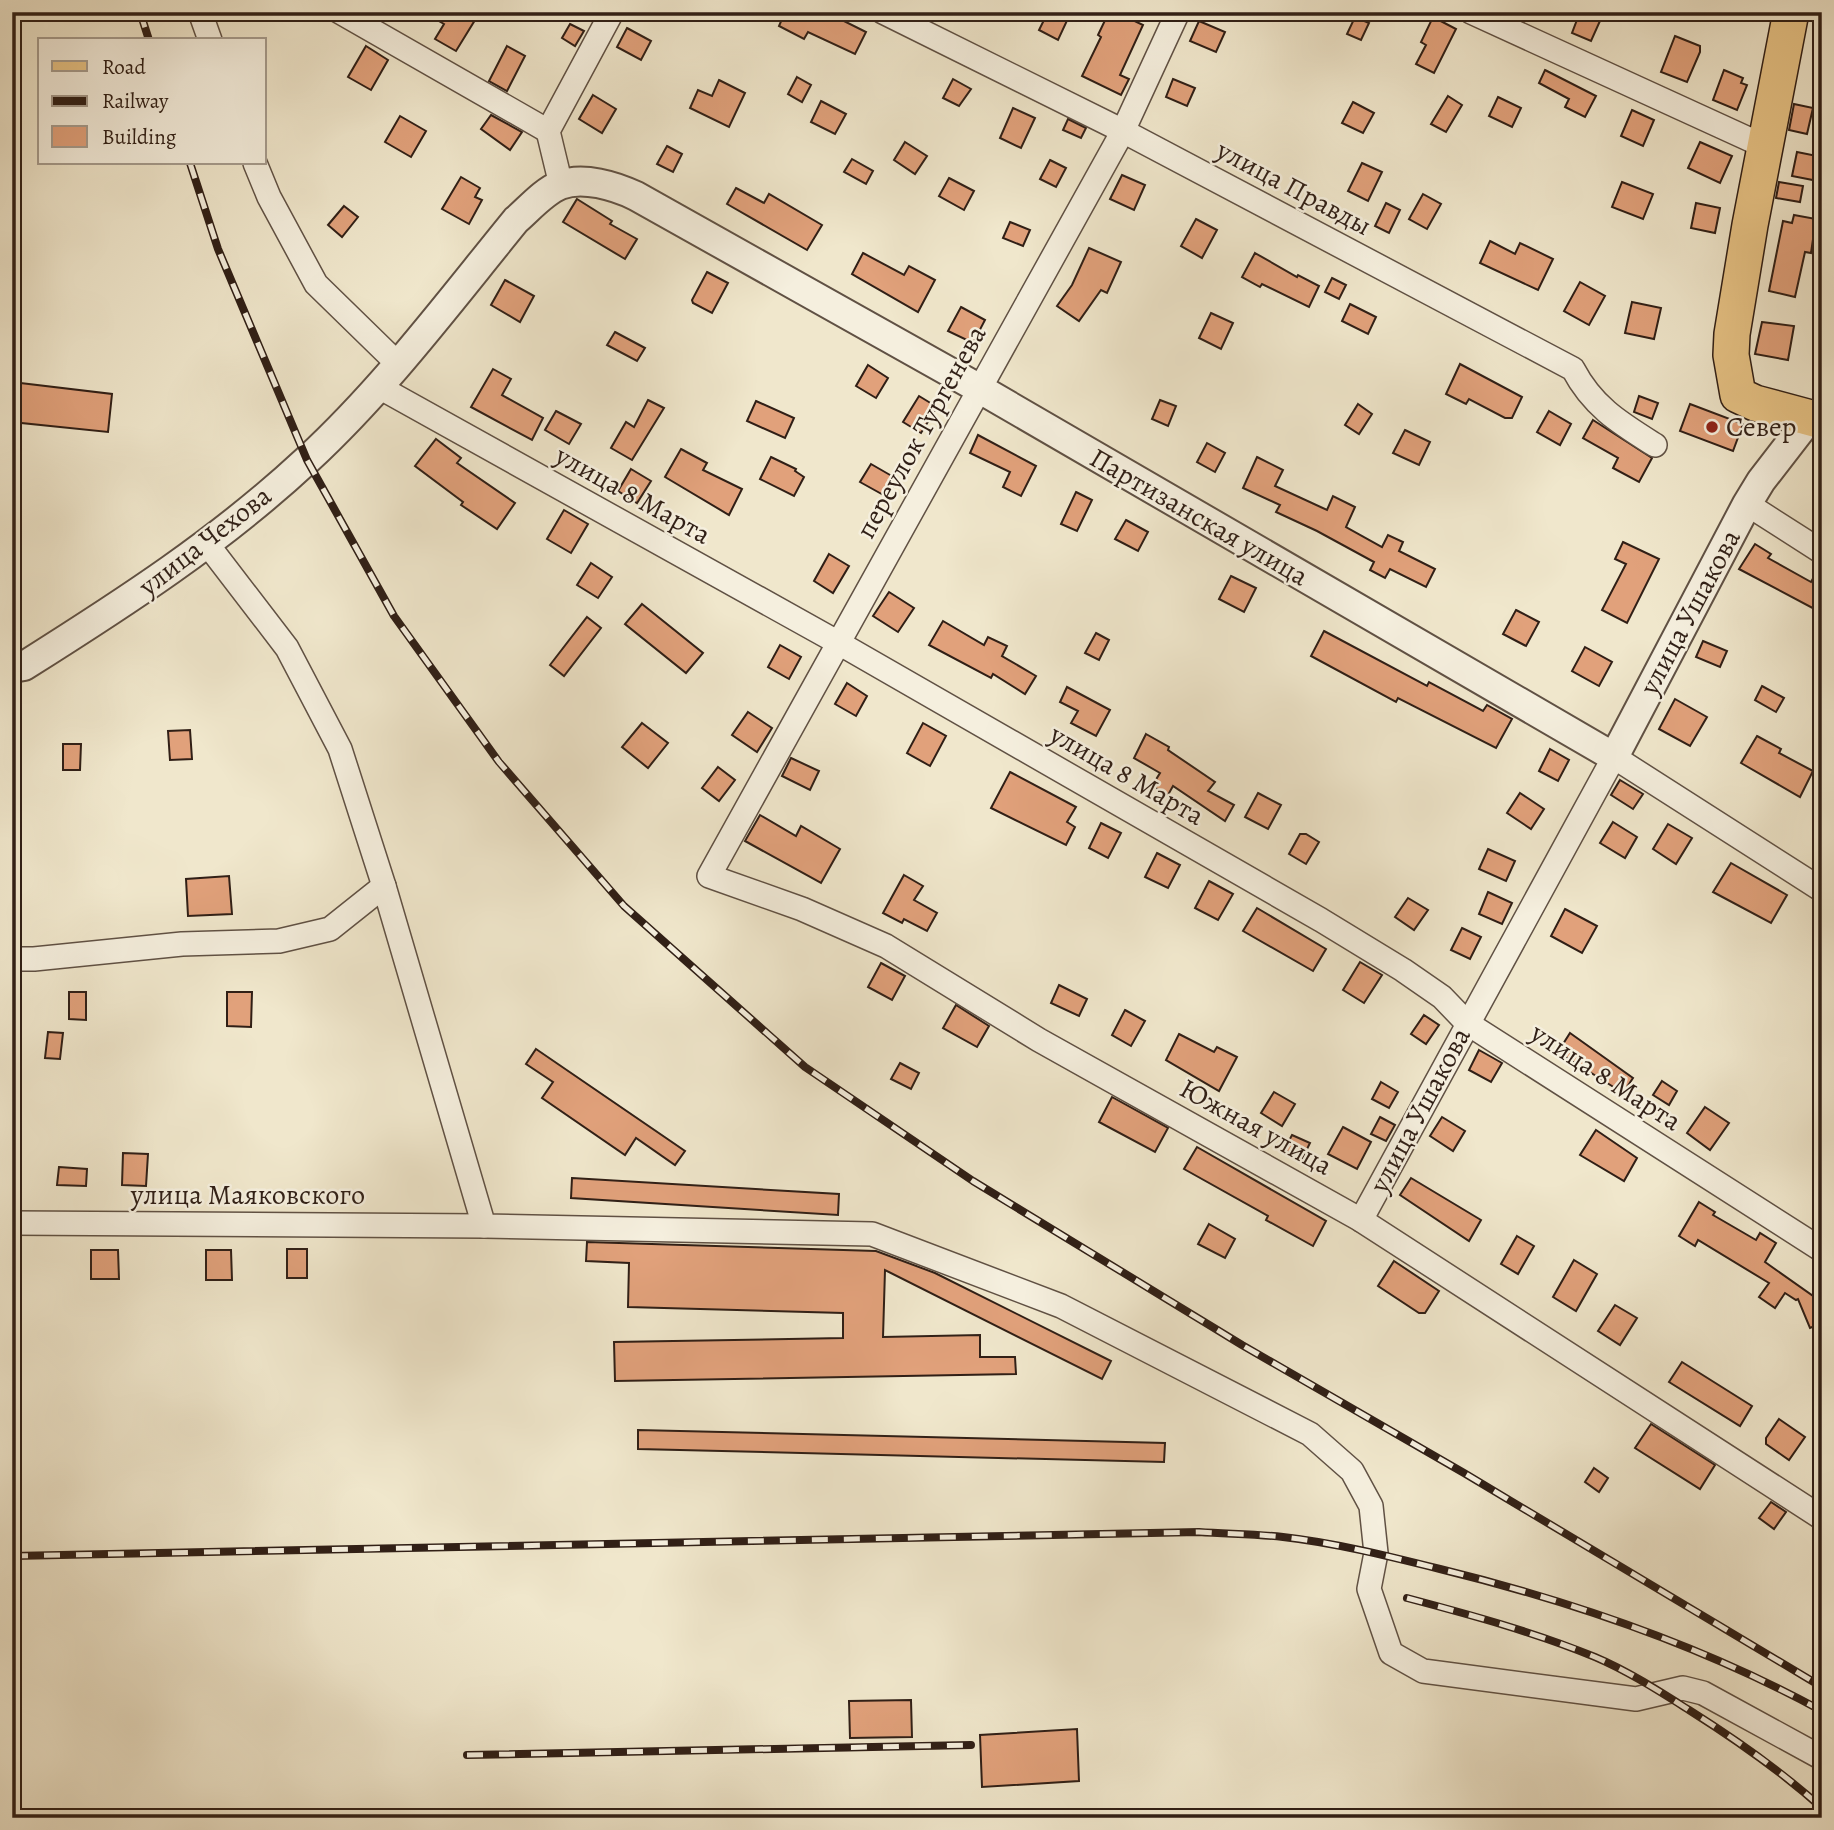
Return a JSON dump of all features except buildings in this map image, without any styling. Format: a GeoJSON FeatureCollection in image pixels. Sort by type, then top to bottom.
{"type":"FeatureCollection","features":[{"type":"Feature","properties":{"kind":"main road","name":"улица Ушакова"},"geometry":{"type":"LineString","coordinates":[[1791,12],[1748,239],[1731,355],[1738,395],[1755,404],[1816,420]]}},
{"type":"Feature","properties":{"kind":"street"},"geometry":{"type":"LineString","coordinates":[[200,12],[208,38]]}},
{"type":"Feature","properties":{"kind":"street"},"geometry":{"type":"LineString","coordinates":[[340,12],[548,131]]}},
{"type":"Feature","properties":{"kind":"street"},"geometry":{"type":"LineString","coordinates":[[561,185],[548,131],[612,12]]}},
{"type":"Feature","properties":{"kind":"street","name":"улица Правды"},"geometry":{"type":"LineString","coordinates":[[883,12],[1123,131],[1573,369],[1584,390],[1600,406],[1655,445]]}},
{"type":"Feature","properties":{"kind":"street","name":"переулок Тургенева"},"geometry":{"type":"LineString","coordinates":[[709,876],[1123,131],[1178,12]]}},
{"type":"Feature","properties":{"kind":"street"},"geometry":{"type":"LineString","coordinates":[[1471,12],[1766,147]]}},
{"type":"Feature","properties":{"kind":"street"},"geometry":{"type":"LineString","coordinates":[[255,164],[268,197],[316,284],[398,364]]}},
{"type":"Feature","properties":{"kind":"street","name":"Партизанская улица"},"geometry":{"type":"LineString","coordinates":[[561,185],[589,183],[613,186],[636,196],[979,389],[1614,757],[1822,890]]}},
{"type":"Feature","properties":{"kind":"street","name":"улица Чехова"},"geometry":{"type":"LineString","coordinates":[[12,668],[24,666],[115,609],[208,545],[307,460],[379,387],[516,220],[538,200],[561,185]]}},
{"type":"Feature","properties":{"kind":"street","name":"улица 8 Марта"},"geometry":{"type":"LineString","coordinates":[[379,387],[837,642],[1333,927],[1442,997],[1467,1023],[1822,1250]]}},
{"type":"Feature","properties":{"kind":"street","name":"улица Ушакова"},"geometry":{"type":"LineString","coordinates":[[1361,1220],[1614,757],[1747,503],[1761,481],[1816,420]]}},
{"type":"Feature","properties":{"kind":"street"},"geometry":{"type":"LineString","coordinates":[[1747,503],[1822,552]]}},
{"type":"Feature","properties":{"kind":"street"},"geometry":{"type":"LineString","coordinates":[[208,545],[286,648],[340,749],[384,886],[484,1226]]}},
{"type":"Feature","properties":{"kind":"street","name":"Южная улица"},"geometry":{"type":"LineString","coordinates":[[709,876],[802,909],[886,946],[1039,1040],[1361,1220],[1822,1518]]}},
{"type":"Feature","properties":{"kind":"street"},"geometry":{"type":"LineString","coordinates":[[12,959],[182,944],[279,941],[330,929],[384,886]]}},
{"type":"Feature","properties":{"kind":"street","name":"улица Маяковского"},"geometry":{"type":"LineString","coordinates":[[12,1223],[484,1226],[873,1234],[1061,1306],[1310,1434],[1352,1471],[1371,1506],[1376,1553],[1369,1589],[1391,1653],[1423,1671],[1636,1699],[1683,1688],[1693,1690],[1822,1758]]}},
{"type":"Feature","properties":{"kind":"railway"},"geometry":{"type":"LineString","coordinates":[[140,12],[148,38]]}},
{"type":"Feature","properties":{"kind":"railway"},"geometry":{"type":"LineString","coordinates":[[190,164],[218,249],[307,460],[394,616],[499,762],[624,906],[805,1067],[973,1181],[1242,1345],[1464,1473],[1822,1687]]}},
{"type":"Feature","properties":{"kind":"railway"},"geometry":{"type":"LineString","coordinates":[[12,1556],[1199,1532],[1272,1536],[1401,1559],[1587,1611],[1731,1666],[1822,1711]]}},
{"type":"Feature","properties":{"kind":"railway"},"geometry":{"type":"LineString","coordinates":[[1407,1598],[1526,1632],[1595,1657],[1619,1669],[1740,1744],[1822,1808]]}},
{"type":"Feature","properties":{"kind":"railway"},"geometry":{"type":"LineString","coordinates":[[467,1755],[971,1745]]}},
{"type":"Feature","properties":{"kind":"place","name":"Север"},"geometry":{"type":"Point","coordinates":[1712,427]}}]}
